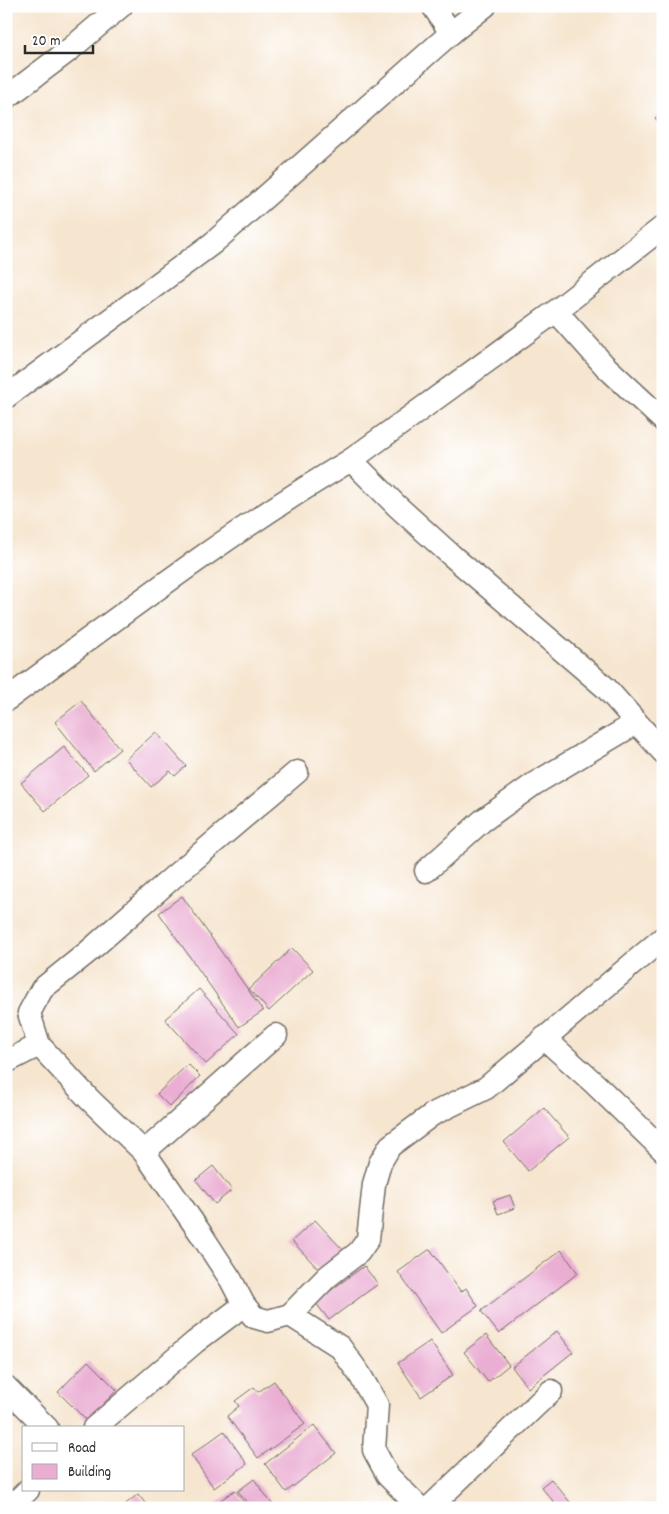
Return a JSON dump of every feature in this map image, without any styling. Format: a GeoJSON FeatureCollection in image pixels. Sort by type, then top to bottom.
{"type":"FeatureCollection","features":[{"type":"Feature","properties":{"kind":"street"},"geometry":{"type":"LineString","coordinates":[[6,98],[68,51],[121,6]]}},
{"type":"Feature","properties":{"kind":"street"},"geometry":{"type":"LineString","coordinates":[[433,6],[451,33]]}},
{"type":"Feature","properties":{"kind":"street"},"geometry":{"type":"LineString","coordinates":[[6,397],[213,243],[484,6]]}},
{"type":"Feature","properties":{"kind":"street"},"geometry":{"type":"LineString","coordinates":[[6,700],[151,593],[289,498],[351,460],[556,311],[663,227]]}},
{"type":"Feature","properties":{"kind":"street"},"geometry":{"type":"LineString","coordinates":[[556,311],[612,372],[663,420]]}},
{"type":"Feature","properties":{"kind":"street"},"geometry":{"type":"LineString","coordinates":[[351,460],[397,506],[451,555],[606,688],[663,752]]}},
{"type":"Feature","properties":{"kind":"street"},"geometry":{"type":"LineString","coordinates":[[426,871],[482,821],[534,784],[636,723]]}},
{"type":"Feature","properties":{"kind":"street"},"geometry":{"type":"LineString","coordinates":[[297,772],[88,952],[42,989],[29,1013],[39,1045],[89,1099],[144,1152],[231,1280],[244,1305],[254,1317],[268,1321],[290,1316],[327,1277],[359,1252],[368,1239],[374,1184],[380,1162],[390,1146],[433,1114],[486,1088],[663,938]]}},
{"type":"Feature","properties":{"kind":"street"},"geometry":{"type":"LineString","coordinates":[[144,1152],[276,1035]]}},
{"type":"Feature","properties":{"kind":"street"},"geometry":{"type":"LineString","coordinates":[[544,1038],[663,1150]]}},
{"type":"Feature","properties":{"kind":"street"},"geometry":{"type":"LineString","coordinates":[[6,1062],[39,1045]]}},
{"type":"Feature","properties":{"kind":"street"},"geometry":{"type":"LineString","coordinates":[[96,1426],[194,1342],[244,1305]]}},
{"type":"Feature","properties":{"kind":"street"},"geometry":{"type":"LineString","coordinates":[[290,1316],[340,1347],[360,1375],[377,1405],[374,1450],[388,1476],[420,1508]]}},
{"type":"Feature","properties":{"kind":"street"},"geometry":{"type":"LineString","coordinates":[[6,1387],[45,1426]]}},
{"type":"Feature","properties":{"kind":"street"},"geometry":{"type":"LineString","coordinates":[[428,1508],[551,1390]]}},
{"type":"Feature","properties":{"kind":"street"},"geometry":{"type":"LineString","coordinates":[[10,1508],[26,1492]]}},
{"type":"Feature","properties":{"kind":"building"},"geometry":{"type":"Polygon","coordinates":[[[663,111],[663,127],[655,118],[663,111]]]}},
{"type":"Feature","properties":{"kind":"building"},"geometry":{"type":"Polygon","coordinates":[[[81,701],[120,749],[94,771],[55,722],[81,701]]]}},
{"type":"Feature","properties":{"kind":"building"},"geometry":{"type":"Polygon","coordinates":[[[156,732],[186,766],[175,776],[170,771],[151,787],[126,759],[156,732]]]}},
{"type":"Feature","properties":{"kind":"building"},"geometry":{"type":"Polygon","coordinates":[[[64,747],[88,775],[45,811],[21,783],[64,747]]]}},
{"type":"Feature","properties":{"kind":"building"},"geometry":{"type":"Polygon","coordinates":[[[182,896],[263,1011],[239,1027],[159,913],[182,896]]]}},
{"type":"Feature","properties":{"kind":"building"},"geometry":{"type":"Polygon","coordinates":[[[292,948],[313,970],[269,1011],[249,989],[292,948]]]}},
{"type":"Feature","properties":{"kind":"building"},"geometry":{"type":"Polygon","coordinates":[[[199,989],[239,1034],[206,1064],[165,1019],[199,989]]]}},
{"type":"Feature","properties":{"kind":"building"},"geometry":{"type":"Polygon","coordinates":[[[188,1064],[200,1076],[170,1107],[157,1094],[188,1064]]]}},
{"type":"Feature","properties":{"kind":"building"},"geometry":{"type":"Polygon","coordinates":[[[544,1108],[569,1137],[528,1171],[504,1142],[544,1108]]]}},
{"type":"Feature","properties":{"kind":"building"},"geometry":{"type":"Polygon","coordinates":[[[213,1166],[232,1190],[215,1204],[196,1180],[213,1166]]]}},
{"type":"Feature","properties":{"kind":"building"},"geometry":{"type":"Polygon","coordinates":[[[510,1195],[515,1208],[498,1214],[493,1201],[510,1195]]]}},
{"type":"Feature","properties":{"kind":"building"},"geometry":{"type":"Polygon","coordinates":[[[315,1220],[345,1252],[322,1273],[292,1241],[315,1220]]]}},
{"type":"Feature","properties":{"kind":"building"},"geometry":{"type":"Polygon","coordinates":[[[430,1249],[461,1292],[466,1288],[478,1306],[441,1333],[398,1272],[430,1249]]]}},
{"type":"Feature","properties":{"kind":"building"},"geometry":{"type":"Polygon","coordinates":[[[561,1250],[578,1273],[499,1334],[481,1311],[561,1250]]]}},
{"type":"Feature","properties":{"kind":"building"},"geometry":{"type":"Polygon","coordinates":[[[364,1266],[378,1284],[329,1320],[315,1302],[364,1266]]]}},
{"type":"Feature","properties":{"kind":"building"},"geometry":{"type":"Polygon","coordinates":[[[557,1331],[573,1352],[528,1388],[512,1367],[557,1331]]]}},
{"type":"Feature","properties":{"kind":"building"},"geometry":{"type":"Polygon","coordinates":[[[486,1335],[509,1365],[488,1382],[464,1352],[486,1335]]]}},
{"type":"Feature","properties":{"kind":"building"},"geometry":{"type":"Polygon","coordinates":[[[430,1341],[453,1375],[421,1397],[398,1363],[430,1341]]]}},
{"type":"Feature","properties":{"kind":"building"},"geometry":{"type":"Polygon","coordinates":[[[88,1361],[117,1390],[87,1421],[58,1392],[88,1361]]]}},
{"type":"Feature","properties":{"kind":"building"},"geometry":{"type":"Polygon","coordinates":[[[274,1381],[305,1424],[258,1458],[227,1416],[239,1406],[235,1401],[254,1387],[258,1392],[274,1381]]]}},
{"type":"Feature","properties":{"kind":"building"},"geometry":{"type":"Polygon","coordinates":[[[314,1425],[336,1453],[286,1492],[265,1464],[314,1425]]]}},
{"type":"Feature","properties":{"kind":"building"},"geometry":{"type":"Polygon","coordinates":[[[224,1431],[247,1464],[214,1488],[191,1455],[224,1431]]]}},
{"type":"Feature","properties":{"kind":"building"},"geometry":{"type":"Polygon","coordinates":[[[254,1479],[275,1508],[251,1508],[238,1491],[254,1479]]]}},
{"type":"Feature","properties":{"kind":"building"},"geometry":{"type":"Polygon","coordinates":[[[551,1479],[575,1508],[559,1508],[541,1487],[551,1479]]]}},
{"type":"Feature","properties":{"kind":"building"},"geometry":{"type":"Polygon","coordinates":[[[235,1490],[248,1508],[209,1508],[235,1490]]]}},
{"type":"Feature","properties":{"kind":"building"},"geometry":{"type":"Polygon","coordinates":[[[138,1494],[149,1508],[121,1508],[138,1494]]]}}]}
